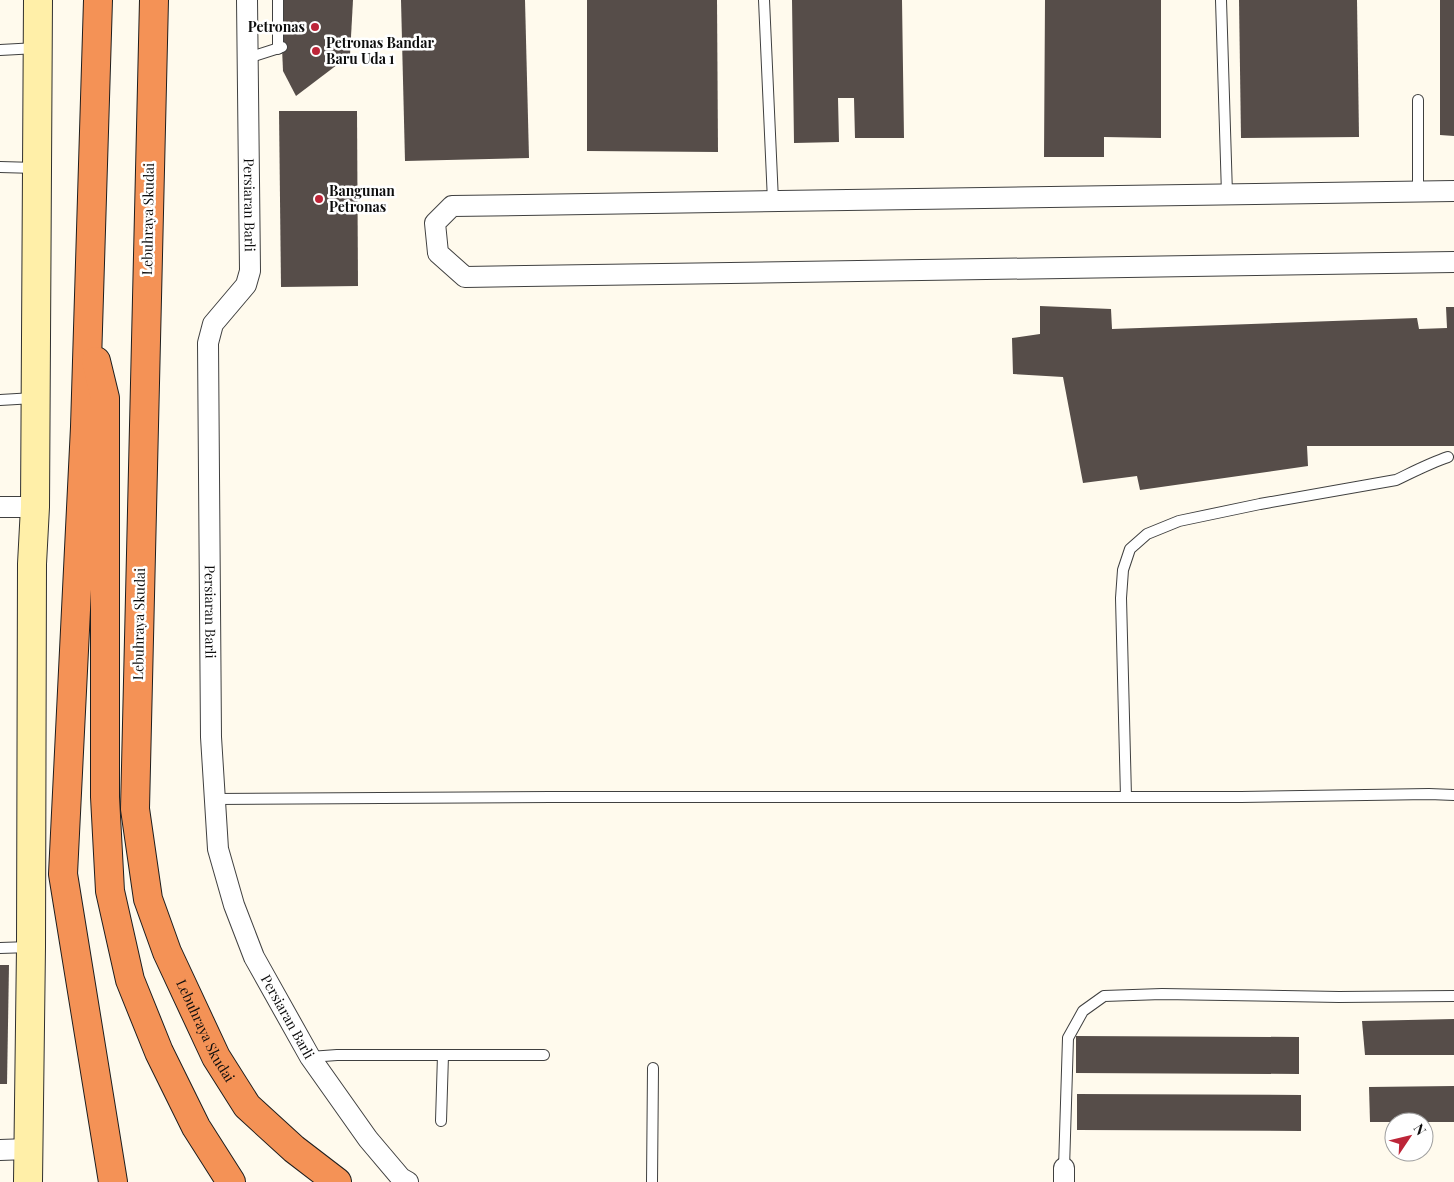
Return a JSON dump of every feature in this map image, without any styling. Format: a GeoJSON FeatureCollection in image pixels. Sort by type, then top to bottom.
{"type":"FeatureCollection","features":[{"type":"Feature","properties":{"kind":"highway"},"geometry":{"type":"LineString","coordinates":[[98,0],[88,332],[63,874],[113,1182]]}},
{"type":"Feature","properties":{"kind":"highway","name":"Lebuhraya Skudai"},"geometry":{"type":"LineString","coordinates":[[154,0],[135,809],[148,899],[167,952],[188,999],[216,1057],[247,1106],[294,1149],[337,1182]]}},
{"type":"Feature","properties":{"kind":"highway"},"geometry":{"type":"LineString","coordinates":[[88,332],[105,398],[105,797],[110,890],[130,980],[160,1052],[196,1127],[231,1182]]}},
{"type":"Feature","properties":{"kind":"highway"},"geometry":{"type":"LineString","coordinates":[[196,1127],[251,1182]]}},
{"type":"Feature","properties":{"kind":"street"},"geometry":{"type":"LineString","coordinates":[[28,1182],[38,0]]}},
{"type":"Feature","properties":{"kind":"street","name":"Persiaran Barli"},"geometry":{"type":"LineString","coordinates":[[247,0],[250,271],[246,285],[213,324],[208,342],[211,737],[218,849],[234,905],[254,957],[310,1057],[368,1139],[401,1178],[408,1182]]}},
{"type":"Feature","properties":{"kind":"street"},"geometry":{"type":"LineString","coordinates":[[1454,191],[452,206],[435,223],[438,253],[465,277],[1454,262]]}},
{"type":"Feature","properties":{"kind":"street"},"geometry":{"type":"LineString","coordinates":[[0,507],[35,507]]}},
{"type":"Feature","properties":{"kind":"street"},"geometry":{"type":"LineString","coordinates":[[0,1150],[28,1149]]}},
{"type":"Feature","properties":{"kind":"lane"},"geometry":{"type":"LineString","coordinates":[[248,58],[280,48],[278,0]]}},
{"type":"Feature","properties":{"kind":"lane"},"geometry":{"type":"LineString","coordinates":[[764,0],[773,201]]}},
{"type":"Feature","properties":{"kind":"lane"},"geometry":{"type":"LineString","coordinates":[[1221,0],[1227,194]]}},
{"type":"Feature","properties":{"kind":"lane"},"geometry":{"type":"LineString","coordinates":[[0,50],[38,48]]}},
{"type":"Feature","properties":{"kind":"lane"},"geometry":{"type":"LineString","coordinates":[[1418,100],[1418,191]]}},
{"type":"Feature","properties":{"kind":"lane"},"geometry":{"type":"LineString","coordinates":[[0,167],[37,168]]}},
{"type":"Feature","properties":{"kind":"lane"},"geometry":{"type":"LineString","coordinates":[[0,400],[35,398]]}},
{"type":"Feature","properties":{"kind":"lane"},"geometry":{"type":"LineString","coordinates":[[1126,797],[1121,598],[1123,570],[1130,549],[1147,534],[1178,521],[1260,504],[1396,480],[1448,457]]}},
{"type":"Feature","properties":{"kind":"lane"},"geometry":{"type":"LineString","coordinates":[[215,799],[1454,795]]}},
{"type":"Feature","properties":{"kind":"lane"},"geometry":{"type":"LineString","coordinates":[[0,948],[31,947]]}},
{"type":"Feature","properties":{"kind":"lane"},"geometry":{"type":"LineString","coordinates":[[1064,1175],[1068,1038],[1083,1011],[1104,996],[1162,994],[1339,997],[1454,996]]}},
{"type":"Feature","properties":{"kind":"lane"},"geometry":{"type":"LineString","coordinates":[[310,1057],[443,1054],[544,1055]]}},
{"type":"Feature","properties":{"kind":"lane"},"geometry":{"type":"LineString","coordinates":[[441,1120],[443,1054]]}},
{"type":"Feature","properties":{"kind":"lane"},"geometry":{"type":"LineString","coordinates":[[652,1182],[653,1068]]}},
{"type":"Feature","properties":{"kind":"building","name":"Petronas Bandar Baru Uda 1"},"geometry":{"type":"Polygon","coordinates":[[[281,0],[353,0],[350,55],[296,96],[283,71],[281,0]]]}},
{"type":"Feature","properties":{"kind":"building"},"geometry":{"type":"Polygon","coordinates":[[[401,0],[525,0],[529,158],[405,161],[401,0]]]}},
{"type":"Feature","properties":{"kind":"building"},"geometry":{"type":"Polygon","coordinates":[[[587,0],[717,0],[718,152],[587,151],[587,0]]]}},
{"type":"Feature","properties":{"kind":"building"},"geometry":{"type":"Polygon","coordinates":[[[792,0],[902,0],[904,138],[855,138],[854,98],[838,98],[839,142],[794,143],[792,0]]]}},
{"type":"Feature","properties":{"kind":"building"},"geometry":{"type":"Polygon","coordinates":[[[1045,0],[1161,0],[1161,138],[1104,137],[1104,157],[1044,157],[1045,0]]]}},
{"type":"Feature","properties":{"kind":"building"},"geometry":{"type":"Polygon","coordinates":[[[1239,0],[1357,0],[1359,137],[1241,138],[1239,0]]]}},
{"type":"Feature","properties":{"kind":"building"},"geometry":{"type":"Polygon","coordinates":[[[1440,0],[1454,0],[1454,136],[1440,135],[1440,0]]]}},
{"type":"Feature","properties":{"kind":"building","name":"Bangunan Petronas"},"geometry":{"type":"Polygon","coordinates":[[[279,111],[357,111],[358,286],[281,287],[279,111]]]}},
{"type":"Feature","properties":{"kind":"building"},"geometry":{"type":"Polygon","coordinates":[[[1040,306],[1111,309],[1112,329],[1417,318],[1419,329],[1447,328],[1446,307],[1454,307],[1454,446],[1307,446],[1308,466],[1140,490],[1137,476],[1083,483],[1063,377],[1013,374],[1012,338],[1040,334],[1040,306]]]}},
{"type":"Feature","properties":{"kind":"building"},"geometry":{"type":"Polygon","coordinates":[[[0,965],[9,965],[7,1084],[0,1084],[0,965]]]}},
{"type":"Feature","properties":{"kind":"building"},"geometry":{"type":"Polygon","coordinates":[[[1454,1019],[1454,1055],[1365,1055],[1362,1021],[1454,1019]]]}},
{"type":"Feature","properties":{"kind":"building"},"geometry":{"type":"Polygon","coordinates":[[[1076,1036],[1299,1037],[1299,1074],[1076,1073],[1076,1036]]]}},
{"type":"Feature","properties":{"kind":"building"},"geometry":{"type":"Polygon","coordinates":[[[1454,1086],[1454,1122],[1434,1122],[1434,1112],[1384,1112],[1384,1122],[1370,1122],[1369,1087],[1454,1086]]]}},
{"type":"Feature","properties":{"kind":"building"},"geometry":{"type":"Polygon","coordinates":[[[1077,1094],[1301,1095],[1301,1131],[1077,1130],[1077,1094]]]}},
{"type":"Feature","properties":{"kind":"place","name":"Petronas"},"geometry":{"type":"Point","coordinates":[315,27]}},
{"type":"Feature","properties":{"kind":"place","name":"Petronas Bandar Baru Uda 1"},"geometry":{"type":"Point","coordinates":[316,51]}},
{"type":"Feature","properties":{"kind":"place","name":"Bangunan Petronas"},"geometry":{"type":"Point","coordinates":[319,199]}}]}
